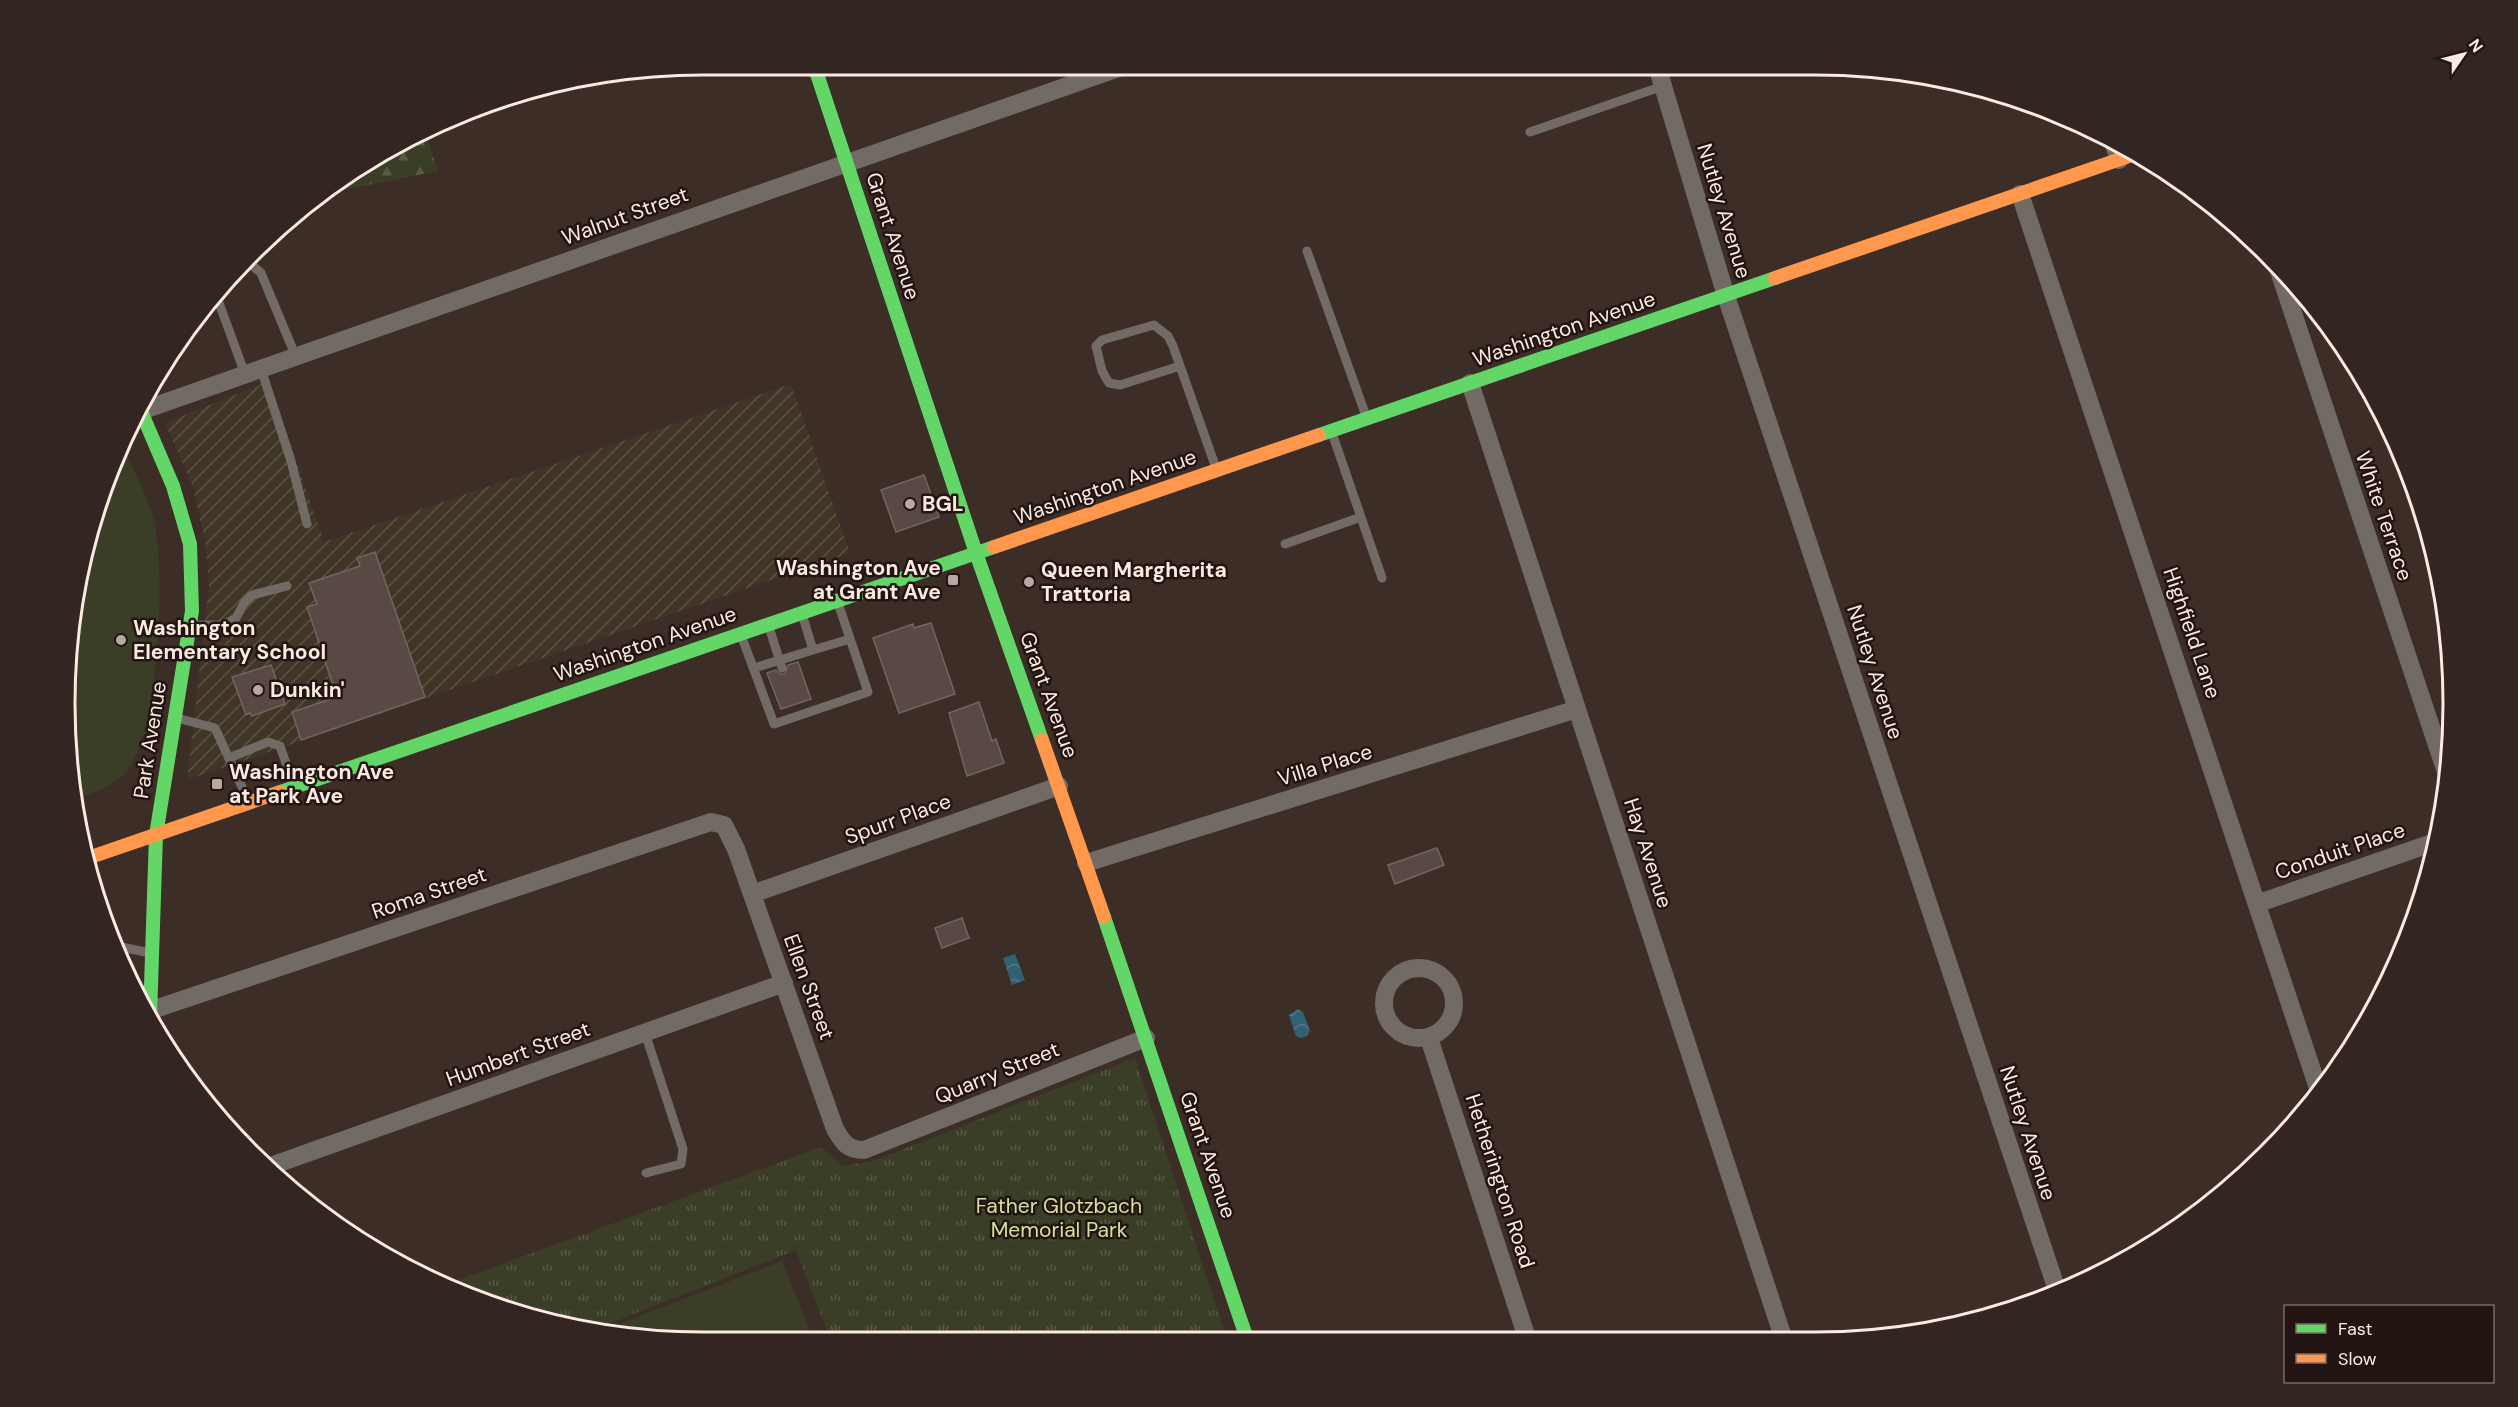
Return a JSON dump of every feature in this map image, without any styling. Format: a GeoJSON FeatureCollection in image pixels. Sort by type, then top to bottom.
{"type":"FeatureCollection","features":[{"type":"Feature","properties":{"kind":"main road","name":"Grant Avenue"},"geometry":{"type":"LineString","coordinates":[[817,75],[976,553],[1086,863],[1246,1332]]}},
{"type":"Feature","properties":{"kind":"main road","name":"Washington Avenue"},"geometry":{"type":"LineString","coordinates":[[94,857],[2126,157]]}},
{"type":"Feature","properties":{"kind":"main road","name":"Park Avenue"},"geometry":{"type":"LineString","coordinates":[[144,419],[173,486],[190,544],[192,611],[156,835],[149,999]]}},
{"type":"Feature","properties":{"kind":"street","name":"Walnut Street"},"geometry":{"type":"LineString","coordinates":[[150,407],[1098,75]]}},
{"type":"Feature","properties":{"kind":"street","name":"Nutley Avenue"},"geometry":{"type":"LineString","coordinates":[[1660,75],[1726,296],[2055,1284]]}},
{"type":"Feature","properties":{"kind":"street"},"geometry":{"type":"LineString","coordinates":[[2117,153],[2119,160]]}},
{"type":"Feature","properties":{"kind":"street","name":"Highfield Lane"},"geometry":{"type":"LineString","coordinates":[[2020,194],[2259,903],[2316,1082]]}},
{"type":"Feature","properties":{"kind":"street","name":"White Terrace"},"geometry":{"type":"LineString","coordinates":[[2282,284],[2441,757]]}},
{"type":"Feature","properties":{"kind":"street","name":"Hay Avenue"},"geometry":{"type":"LineString","coordinates":[[1470,383],[1782,1332]]}},
{"type":"Feature","properties":{"kind":"street","name":"Villa Place"},"geometry":{"type":"LineString","coordinates":[[1086,863],[1577,709]]}},
{"type":"Feature","properties":{"kind":"street","name":"Spurr Place"},"geometry":{"type":"LineString","coordinates":[[752,894],[1059,786]]}},
{"type":"Feature","properties":{"kind":"street","name":"Roma Street"},"geometry":{"type":"LineString","coordinates":[[156,1012],[711,822],[724,825]]}},
{"type":"Feature","properties":{"kind":"street","name":"Ellen Street"},"geometry":{"type":"LineString","coordinates":[[724,825],[736,849],[835,1129],[843,1142],[852,1150],[864,1150]]}},
{"type":"Feature","properties":{"kind":"street","name":"Conduit Place"},"geometry":{"type":"LineString","coordinates":[[2259,903],[2427,845]]}},
{"type":"Feature","properties":{"kind":"street","name":"Humbert Street"},"geometry":{"type":"LineString","coordinates":[[276,1164],[784,983]]}},
{"type":"Feature","properties":{"kind":"street","name":"Quarry Street"},"geometry":{"type":"LineString","coordinates":[[864,1150],[1146,1038]]}},
{"type":"Feature","properties":{"kind":"street","name":"Hetherington Road"},"geometry":{"type":"LineString","coordinates":[[1429,1038],[1525,1332]]}},
{"type":"Feature","properties":{"kind":"lane"},"geometry":{"type":"LineString","coordinates":[[1530,132],[1663,86]]}},
{"type":"Feature","properties":{"kind":"lane"},"geometry":{"type":"LineString","coordinates":[[1307,251],[1367,419]]}},
{"type":"Feature","properties":{"kind":"lane"},"geometry":{"type":"LineString","coordinates":[[253,266],[261,273],[296,357]]}},
{"type":"Feature","properties":{"kind":"lane"},"geometry":{"type":"LineString","coordinates":[[220,303],[291,461],[307,524]]}},
{"type":"Feature","properties":{"kind":"lane"},"geometry":{"type":"LineString","coordinates":[[1180,366],[1120,385],[1109,383],[1102,371],[1096,346],[1102,340],[1154,325],[1168,336],[1180,366],[1216,471]]}},
{"type":"Feature","properties":{"kind":"lane"},"geometry":{"type":"LineString","coordinates":[[1331,431],[1382,578]]}},
{"type":"Feature","properties":{"kind":"lane"},"geometry":{"type":"LineString","coordinates":[[1285,544],[1361,517]]}},
{"type":"Feature","properties":{"kind":"lane"},"geometry":{"type":"LineString","coordinates":[[190,625],[224,625],[237,618],[244,603],[252,595],[287,586]]}},
{"type":"Feature","properties":{"kind":"lane"},"geometry":{"type":"LineString","coordinates":[[740,634],[774,724],[868,692],[837,600]]}},
{"type":"Feature","properties":{"kind":"lane"},"geometry":{"type":"LineString","coordinates":[[802,613],[813,650]]}},
{"type":"Feature","properties":{"kind":"lane"},"geometry":{"type":"LineString","coordinates":[[768,624],[781,664]]}},
{"type":"Feature","properties":{"kind":"lane"},"geometry":{"type":"LineString","coordinates":[[754,668],[781,664],[813,650],[850,639]]}},
{"type":"Feature","properties":{"kind":"lane"},"geometry":{"type":"LineString","coordinates":[[796,704],[800,714]]}},
{"type":"Feature","properties":{"kind":"lane"},"geometry":{"type":"LineString","coordinates":[[175,717],[215,728],[249,803]]}},
{"type":"Feature","properties":{"kind":"lane"},"geometry":{"type":"LineString","coordinates":[[229,758],[268,742],[280,746],[295,787]]}},
{"type":"Feature","properties":{"kind":"lane"},"geometry":{"type":"LineString","coordinates":[[125,948],[150,953]]}},
{"type":"Feature","properties":{"kind":"lane"},"geometry":{"type":"LineString","coordinates":[[645,1033],[683,1149],[681,1164],[646,1173]]}},
{"type":"Feature","properties":{"kind":"shaded area"},"geometry":{"type":"Polygon","coordinates":[[[269,381],[324,542],[791,384],[850,553],[187,780],[209,585],[206,546],[193,487],[165,423],[269,381]]]}},
{"type":"Feature","properties":{"kind":"green space"},"geometry":{"type":"Polygon","coordinates":[[[427,139],[438,171],[341,190],[389,159],[427,139]]]}},
{"type":"Feature","properties":{"kind":"green space","name":"Washington Elementary School"},"geometry":{"type":"Polygon","coordinates":[[[127,455],[143,489],[155,526],[159,579],[157,650],[147,720],[139,748],[124,774],[98,791],[82,797],[76,745],[76,662],[80,621],[96,541],[108,501],[127,455]]]}},
{"type":"Feature","properties":{"kind":"green space","name":"Father Glotzbach Memorial Park"},"geometry":{"type":"Polygon","coordinates":[[[1135,1058],[1225,1332],[828,1332],[796,1250],[607,1325],[541,1311],[501,1299],[456,1281],[821,1147],[843,1166],[873,1161],[1135,1058]]]}},
{"type":"Feature","properties":{"kind":"green space"},"geometry":{"type":"Polygon","coordinates":[[[782,1261],[810,1332],[662,1331],[614,1326],[782,1261]]]}},
{"type":"Feature","properties":{"kind":"water"},"geometry":{"type":"Polygon","coordinates":[[[1015,954],[1025,980],[1012,985],[1003,958],[1015,954]]]}},
{"type":"Feature","properties":{"kind":"water"},"geometry":{"type":"Polygon","coordinates":[[[1298,1009],[1303,1012],[1310,1031],[1307,1036],[1301,1038],[1296,1036],[1289,1015],[1298,1009]]]}},
{"type":"Feature","properties":{"kind":"building","name":"BGL"},"geometry":{"type":"Polygon","coordinates":[[[924,475],[939,517],[896,532],[881,490],[924,475]]]}},
{"type":"Feature","properties":{"kind":"building"},"geometry":{"type":"Polygon","coordinates":[[[375,552],[425,697],[301,740],[292,712],[337,697],[307,607],[317,604],[309,583],[360,566],[357,558],[375,552]]]}},
{"type":"Feature","properties":{"kind":"building"},"geometry":{"type":"Polygon","coordinates":[[[931,623],[955,694],[899,713],[873,638],[913,624],[914,628],[931,623]]]}},
{"type":"Feature","properties":{"kind":"building"},"geometry":{"type":"Polygon","coordinates":[[[798,662],[811,699],[781,709],[767,673],[776,670],[780,674],[785,674],[788,665],[798,662]]]}},
{"type":"Feature","properties":{"kind":"building","name":"Dunkin'"},"geometry":{"type":"Polygon","coordinates":[[[271,665],[285,704],[252,716],[250,713],[246,715],[232,677],[271,665]]]}},
{"type":"Feature","properties":{"kind":"building"},"geometry":{"type":"Polygon","coordinates":[[[979,702],[992,741],[996,739],[1004,763],[967,776],[949,713],[979,702]]]}},
{"type":"Feature","properties":{"kind":"building"},"geometry":{"type":"Polygon","coordinates":[[[1437,848],[1444,865],[1395,884],[1388,865],[1437,848]]]}},
{"type":"Feature","properties":{"kind":"building"},"geometry":{"type":"Polygon","coordinates":[[[962,918],[969,938],[942,948],[935,928],[962,918]]]}},
{"type":"Feature","properties":{"kind":"traffic: fast"},"geometry":{"type":"LineString","coordinates":[[817,75],[976,553],[1042,740]]}},
{"type":"Feature","properties":{"kind":"traffic: fast"},"geometry":{"type":"LineString","coordinates":[[1319,435],[1775,278]]}},
{"type":"Feature","properties":{"kind":"traffic: fast"},"geometry":{"type":"LineString","coordinates":[[144,418],[173,486],[190,544],[192,611],[156,835],[150,1001]]}},
{"type":"Feature","properties":{"kind":"traffic: fast"},"geometry":{"type":"LineString","coordinates":[[280,792],[994,547]]}},
{"type":"Feature","properties":{"kind":"traffic: fast"},"geometry":{"type":"LineString","coordinates":[[1104,917],[1245,1332]]}},
{"type":"Feature","properties":{"kind":"traffic: slow"},"geometry":{"type":"LineString","coordinates":[[1775,278],[2126,157]]}},
{"type":"Feature","properties":{"kind":"traffic: slow"},"geometry":{"type":"LineString","coordinates":[[994,547],[1319,435]]}},
{"type":"Feature","properties":{"kind":"traffic: slow"},"geometry":{"type":"LineString","coordinates":[[1042,740],[1104,917]]}},
{"type":"Feature","properties":{"kind":"traffic: slow"},"geometry":{"type":"LineString","coordinates":[[94,856],[280,792]]}},
{"type":"Feature","properties":{"kind":"place","name":"BGL"},"geometry":{"type":"Point","coordinates":[910,504]}},
{"type":"Feature","properties":{"kind":"place","name":"Washington Ave at Grant Ave"},"geometry":{"type":"Point","coordinates":[953,580]}},
{"type":"Feature","properties":{"kind":"place","name":"Queen Margherita Trattoria"},"geometry":{"type":"Point","coordinates":[1029,582]}},
{"type":"Feature","properties":{"kind":"place","name":"Washington Elementary School"},"geometry":{"type":"Point","coordinates":[121,640]}},
{"type":"Feature","properties":{"kind":"place","name":"Dunkin'"},"geometry":{"type":"Point","coordinates":[258,690]}},
{"type":"Feature","properties":{"kind":"place","name":"Washington Ave at Park Ave"},"geometry":{"type":"Point","coordinates":[217,784]}}]}
